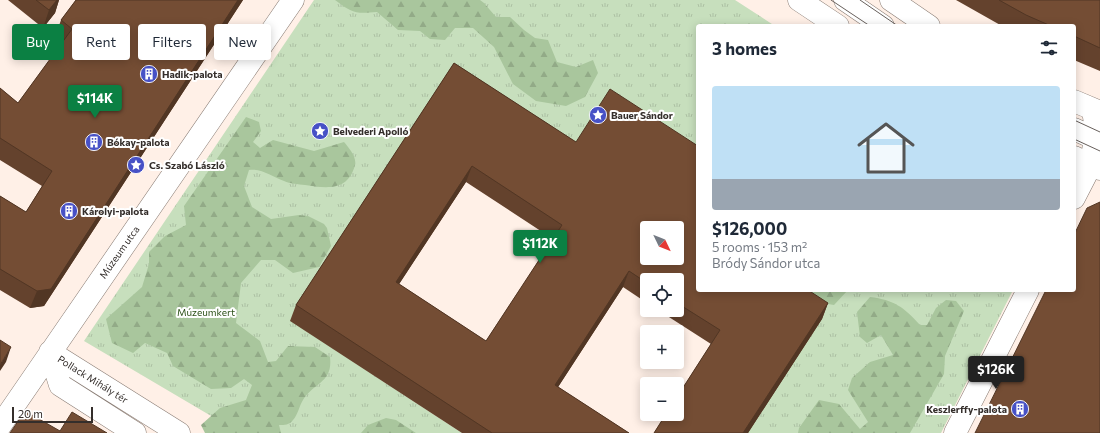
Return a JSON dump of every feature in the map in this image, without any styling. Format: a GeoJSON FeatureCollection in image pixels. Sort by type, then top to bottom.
{"type":"FeatureCollection","features":[{"type":"Feature","properties":{"kind":"street","name":"Múzeum utca"},"geometry":{"type":"LineString","coordinates":[[0,426],[293,0]]}},
{"type":"Feature","properties":{"kind":"street"},"geometry":{"type":"LineString","coordinates":[[799,0],[835,24]]}},
{"type":"Feature","properties":{"kind":"street"},"geometry":{"type":"LineString","coordinates":[[845,0],[880,24]]}},
{"type":"Feature","properties":{"kind":"street"},"geometry":{"type":"LineString","coordinates":[[891,0],[926,24]]}},
{"type":"Feature","properties":{"kind":"street"},"geometry":{"type":"LineString","coordinates":[[1076,194],[1091,163],[1098,140],[1089,108]]}},
{"type":"Feature","properties":{"kind":"street"},"geometry":{"type":"LineString","coordinates":[[1076,130],[1098,140]]}},
{"type":"Feature","properties":{"kind":"street"},"geometry":{"type":"LineString","coordinates":[[955,433],[1027,292]]}},
{"type":"Feature","properties":{"kind":"street","name":"Pollack Mihály tér"},"geometry":{"type":"LineString","coordinates":[[50,352],[60,385],[135,433]]}},
{"type":"Feature","properties":{"kind":"street","name":"Pollack Mihály tér"},"geometry":{"type":"LineString","coordinates":[[50,352],[179,433]]}},
{"type":"Feature","properties":{"kind":"green space","name":"Múzeumkert"},"geometry":{"type":"Polygon","coordinates":[[[314,0],[735,0],[772,24],[696,24],[696,166],[570,158],[449,79],[291,321],[462,433],[240,433],[84,341],[314,0]]]}},
{"type":"Feature","properties":{"kind":"green space"},"geometry":{"type":"Polygon","coordinates":[[[335,0],[480,0],[496,17],[510,17],[535,38],[548,40],[557,62],[576,67],[593,60],[598,73],[585,97],[566,106],[536,101],[513,84],[494,47],[473,28],[455,28],[445,40],[430,39],[420,31],[398,30],[377,12],[354,12],[335,0]]]}},
{"type":"Feature","properties":{"kind":"green space"},"geometry":{"type":"Polygon","coordinates":[[[246,117],[259,122],[261,131],[253,142],[260,148],[273,140],[314,151],[344,142],[355,159],[352,174],[342,184],[335,186],[321,187],[291,183],[258,170],[249,170],[244,186],[252,207],[271,219],[299,215],[308,216],[324,224],[327,228],[331,246],[319,267],[293,273],[275,260],[261,260],[241,283],[236,323],[260,341],[268,362],[276,361],[288,346],[315,347],[330,357],[330,366],[329,372],[322,382],[307,394],[293,420],[290,423],[279,425],[281,433],[205,433],[201,425],[220,408],[246,400],[252,385],[244,379],[231,388],[211,389],[173,366],[167,353],[145,343],[133,353],[112,343],[106,319],[142,287],[149,264],[149,252],[165,236],[186,225],[184,206],[246,117]]]}},
{"type":"Feature","properties":{"kind":"green space"},"geometry":{"type":"Polygon","coordinates":[[[778,292],[1012,292],[941,433],[748,433],[778,292]]]}},
{"type":"Feature","properties":{"kind":"green space"},"geometry":{"type":"Polygon","coordinates":[[[799,292],[846,292],[834,305],[816,302],[799,292]]]}},
{"type":"Feature","properties":{"kind":"green space"},"geometry":{"type":"Polygon","coordinates":[[[870,297],[886,300],[898,305],[909,313],[920,325],[927,325],[936,308],[946,300],[956,301],[964,311],[945,356],[944,374],[910,433],[798,433],[799,428],[819,400],[839,404],[860,429],[868,422],[848,390],[852,378],[870,362],[893,355],[881,335],[867,343],[860,337],[857,312],[870,297]]]}},
{"type":"Feature","properties":{"kind":"green space"},"geometry":{"type":"Polygon","coordinates":[[[386,418],[396,420],[416,433],[361,433],[368,425],[386,418]]]}},
{"type":"Feature","properties":{"kind":"building"},"geometry":{"type":"Polygon","coordinates":[[[36,0],[57,0],[49,10],[36,0]]]}},
{"type":"Feature","properties":{"kind":"building"},"geometry":{"type":"Polygon","coordinates":[[[76,0],[238,0],[222,24],[214,24],[214,37],[206,49],[206,24],[138,24],[138,60],[199,60],[51,289],[37,291],[0,269],[0,196],[26,212],[52,171],[0,138],[0,88],[18,103],[49,60],[64,60],[64,40],[72,29],[61,20],[76,0]]]}},
{"type":"Feature","properties":{"kind":"building"},"geometry":{"type":"Polygon","coordinates":[[[999,0],[1100,0],[1100,48],[1076,37],[1076,24],[1046,24],[1026,15],[999,0]]]}},
{"type":"Feature","properties":{"kind":"building"},"geometry":{"type":"Polygon","coordinates":[[[454,63],[576,142],[610,89],[696,145],[696,292],[811,292],[828,303],[743,433],[654,433],[662,421],[684,421],[684,386],[720,330],[684,307],[684,273],[640,273],[640,278],[629,271],[555,385],[629,433],[492,433],[296,305],[454,63]],[[472,166],[396,282],[486,341],[562,225],[472,166]]]}},
{"type":"Feature","properties":{"kind":"building"},"geometry":{"type":"Polygon","coordinates":[[[1100,202],[1100,433],[975,433],[1045,292],[1076,292],[1076,231],[1087,208],[1100,202]]]}},
{"type":"Feature","properties":{"kind":"building"},"geometry":{"type":"Polygon","coordinates":[[[0,340],[11,347],[0,365],[0,340]]]}},
{"type":"Feature","properties":{"kind":"building"},"geometry":{"type":"Polygon","coordinates":[[[25,411],[60,431],[72,412],[107,433],[10,433],[25,411]]]}},
{"type":"Feature","properties":{"kind":"tram line"},"geometry":{"type":"LineString","coordinates":[[831,0],[867,24]]}},
{"type":"Feature","properties":{"kind":"tram line"},"geometry":{"type":"LineString","coordinates":[[860,0],[895,24]]}},
{"type":"Feature","properties":{"kind":"tram line"},"geometry":{"type":"LineString","coordinates":[[1076,121],[1100,132]]}},
{"type":"Feature","properties":{"kind":"tram line"},"geometry":{"type":"LineString","coordinates":[[1076,140],[1100,151]]}},
{"type":"Feature","properties":{"kind":"place","name":"Hadik-palota"},"geometry":{"type":"Point","coordinates":[149,74]}},
{"type":"Feature","properties":{"kind":"place","name":"Bauer Sándor"},"geometry":{"type":"Point","coordinates":[598,115]}},
{"type":"Feature","properties":{"kind":"place","name":"Belvederi Apolló"},"geometry":{"type":"Point","coordinates":[320,131]}},
{"type":"Feature","properties":{"kind":"place","name":"Bókay-palota"},"geometry":{"type":"Point","coordinates":[94,142]}},
{"type":"Feature","properties":{"kind":"place","name":"Cs. Szabó László"},"geometry":{"type":"Point","coordinates":[136,165]}},
{"type":"Feature","properties":{"kind":"place","name":"Károlyi-palota"},"geometry":{"type":"Point","coordinates":[69,211]}},
{"type":"Feature","properties":{"kind":"place","name":"Keszlerffy-palota"},"geometry":{"type":"Point","coordinates":[1020,409]}}]}
